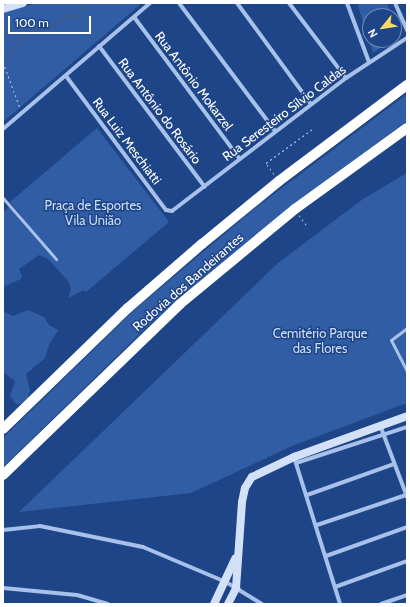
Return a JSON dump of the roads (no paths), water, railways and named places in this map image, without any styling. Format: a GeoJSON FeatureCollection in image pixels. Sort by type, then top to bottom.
{"type":"FeatureCollection","features":[{"type":"Feature","properties":{"kind":"highway","name":"Rodovia dos Bandeirantes"},"geometry":{"type":"LineString","coordinates":[[3,429],[128,308],[279,181],[407,85]]}},
{"type":"Feature","properties":{"kind":"highway","name":"Rodovia dos Bandeirantes"},"geometry":{"type":"LineString","coordinates":[[3,475],[149,331],[295,210],[407,128]]}},
{"type":"Feature","properties":{"kind":"main road"},"geometry":{"type":"LineString","coordinates":[[3,9],[23,3]]}},
{"type":"Feature","properties":{"kind":"main road"},"geometry":{"type":"LineString","coordinates":[[228,604],[236,588],[238,551],[245,488],[257,474],[380,425],[407,416]]}},
{"type":"Feature","properties":{"kind":"main road"},"geometry":{"type":"LineString","coordinates":[[214,604],[226,582],[238,551]]}},
{"type":"Feature","properties":{"kind":"street"},"geometry":{"type":"LineString","coordinates":[[3,128],[150,3]]}},
{"type":"Feature","properties":{"kind":"street"},"geometry":{"type":"LineString","coordinates":[[179,3],[275,131]]}},
{"type":"Feature","properties":{"kind":"street"},"geometry":{"type":"LineString","coordinates":[[236,3],[311,104]]}},
{"type":"Feature","properties":{"kind":"street"},"geometry":{"type":"LineString","coordinates":[[289,3],[346,78]]}},
{"type":"Feature","properties":{"kind":"street"},"geometry":{"type":"LineString","coordinates":[[347,3],[369,62]]}},
{"type":"Feature","properties":{"kind":"street"},"geometry":{"type":"LineString","coordinates":[[395,3],[407,30]]}},
{"type":"Feature","properties":{"kind":"street","name":"Rua Antônio Mokarzel"},"geometry":{"type":"LineString","coordinates":[[134,17],[239,158]]}},
{"type":"Feature","properties":{"kind":"street","name":"Rua Seresteiro Sílvio Caldas"},"geometry":{"type":"LineString","coordinates":[[176,209],[239,158],[346,78],[407,38]]}},
{"type":"Feature","properties":{"kind":"street","name":"Rua Antônio do Rosário"},"geometry":{"type":"LineString","coordinates":[[99,46],[205,187]]}},
{"type":"Feature","properties":{"kind":"street","name":"Rua Luiz Meschiatti"},"geometry":{"type":"LineString","coordinates":[[66,76],[166,210],[176,209]]}},
{"type":"Feature","properties":{"kind":"street"},"geometry":{"type":"LineString","coordinates":[[317,525],[406,496],[405,489],[382,434],[380,425]]}},
{"type":"Feature","properties":{"kind":"street"},"geometry":{"type":"LineString","coordinates":[[340,604],[317,525],[295,460],[407,427]]}},
{"type":"Feature","properties":{"kind":"street"},"geometry":{"type":"LineString","coordinates":[[307,495],[394,464]]}},
{"type":"Feature","properties":{"kind":"street"},"geometry":{"type":"LineString","coordinates":[[3,530],[27,526],[64,529],[143,547],[226,582],[262,604]]}},
{"type":"Feature","properties":{"kind":"street"},"geometry":{"type":"LineString","coordinates":[[326,556],[407,527]]}},
{"type":"Feature","properties":{"kind":"street"},"geometry":{"type":"LineString","coordinates":[[335,587],[407,561]]}},
{"type":"Feature","properties":{"kind":"street"},"geometry":{"type":"LineString","coordinates":[[3,588],[77,595],[108,604]]}},
{"type":"Feature","properties":{"kind":"street"},"geometry":{"type":"LineString","coordinates":[[381,604],[407,595]]}},
{"type":"Feature","properties":{"kind":"lane"},"geometry":{"type":"LineString","coordinates":[[3,198],[56,259]]}},
{"type":"Feature","properties":{"kind":"lane"},"geometry":{"type":"LineString","coordinates":[[407,328],[391,340],[407,370]]}},
{"type":"Feature","properties":{"kind":"waterway"},"geometry":{"type":"LineString","coordinates":[[7,57],[12,55],[17,44],[31,32],[61,23],[68,15],[78,18],[78,13],[89,3]]}},
{"type":"Feature","properties":{"kind":"park label","name":"Praça de Esportes Vila União"},"geometry":{"type":"Point","coordinates":[93,214]}},
{"type":"Feature","properties":{"kind":"park label","name":"Cemitério Parque das Flores"},"geometry":{"type":"Point","coordinates":[320,342]}}]}
